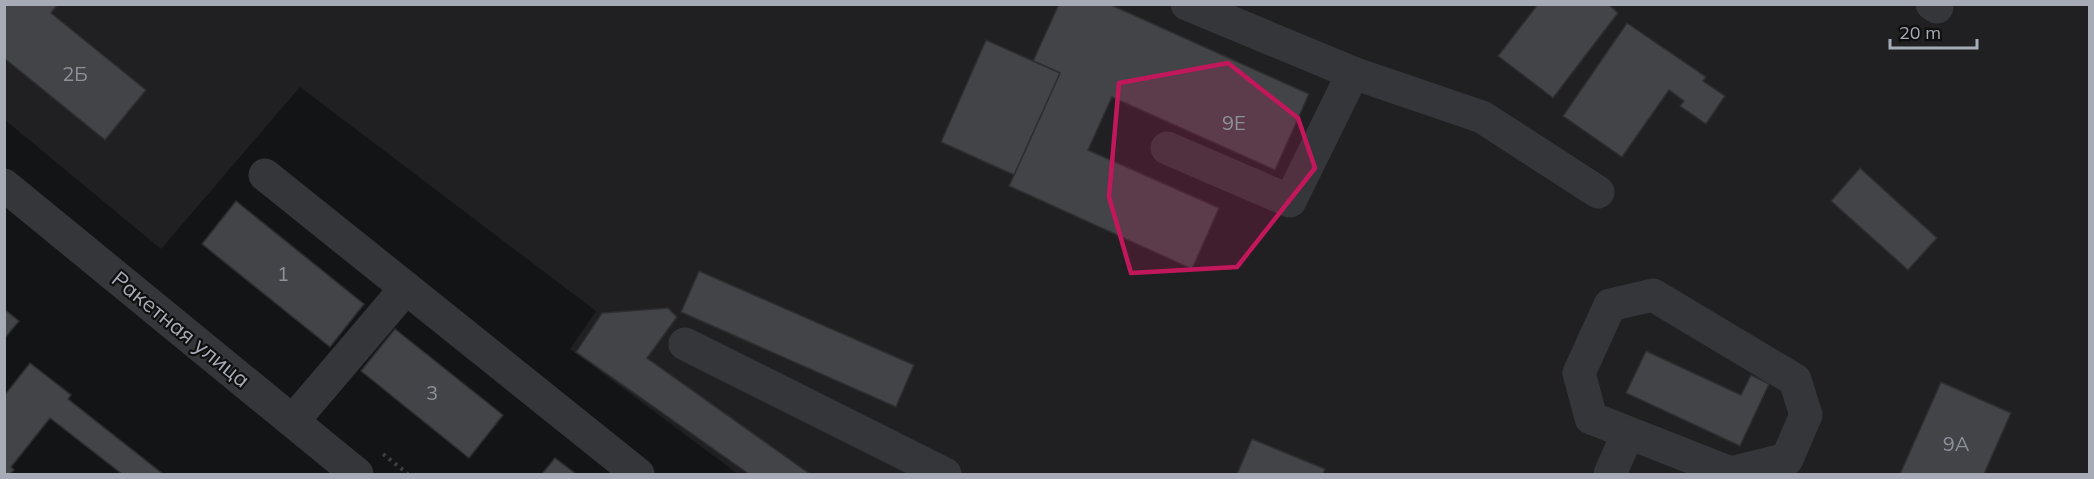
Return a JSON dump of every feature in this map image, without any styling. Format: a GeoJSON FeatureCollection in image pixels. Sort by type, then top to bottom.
{"type":"FeatureCollection","features":[{"type":"Feature","properties":{"kind":"street"},"geometry":{"type":"LineString","coordinates":[[1187,4],[1353,73],[1482,117],[1598,192]]}},
{"type":"Feature","properties":{"kind":"street"},"geometry":{"type":"LineString","coordinates":[[1167,148],[1290,201],[1353,73]]}},
{"type":"Feature","properties":{"kind":"street"},"geometry":{"type":"LineString","coordinates":[[265,175],[638,474]]}},
{"type":"Feature","properties":{"kind":"street","name":"Ракетная улица"},"geometry":{"type":"LineString","coordinates":[[4,185],[357,474]]}},
{"type":"Feature","properties":{"kind":"street"},"geometry":{"type":"LineString","coordinates":[[293,421],[406,288]]}},
{"type":"Feature","properties":{"kind":"street"},"geometry":{"type":"LineString","coordinates":[[1653,295],[1795,380],[1806,415],[1787,459],[1731,473],[1628,433],[1591,418],[1579,373],[1610,305],[1653,295]]}},
{"type":"Feature","properties":{"kind":"street"},"geometry":{"type":"LineString","coordinates":[[685,344],[945,474]]}},
{"type":"Feature","properties":{"kind":"street"},"geometry":{"type":"LineString","coordinates":[[1610,474],[1628,433]]}},
{"type":"Feature","properties":{"kind":"highlighted area"},"geometry":{"type":"Polygon","coordinates":[[[1228,63],[1298,118],[1315,168],[1237,267],[1131,273],[1109,197],[1119,83],[1228,63]]]}},
{"type":"Feature","properties":{"kind":"shaded area"},"geometry":{"type":"Polygon","coordinates":[[[4,5],[2089,5],[2089,474],[738,474],[570,349],[596,311],[300,87],[161,249],[5,120],[4,5]]]}},
{"type":"Feature","properties":{"kind":"building"},"geometry":{"type":"Polygon","coordinates":[[[4,4],[58,4],[51,13],[146,90],[105,140],[4,58],[4,4]]]}},
{"type":"Feature","properties":{"kind":"building"},"geometry":{"type":"Polygon","coordinates":[[[1059,4],[1109,4],[1309,94],[1275,170],[1112,97],[1088,150],[1219,208],[1192,269],[1009,186],[1060,73],[1033,61],[1059,4]]]}},
{"type":"Feature","properties":{"kind":"building"},"geometry":{"type":"Polygon","coordinates":[[[1538,4],[1608,4],[1618,13],[1553,98],[1498,56],[1538,4]]]}},
{"type":"Feature","properties":{"kind":"building"},"geometry":{"type":"Polygon","coordinates":[[[1627,23],[1706,77],[1703,81],[1725,96],[1706,124],[1680,106],[1684,101],[1669,90],[1622,157],[1563,116],[1627,23]]]}},
{"type":"Feature","properties":{"kind":"building"},"geometry":{"type":"Polygon","coordinates":[[[986,40],[1060,73],[1014,175],[941,142],[986,40]]]}},
{"type":"Feature","properties":{"kind":"building"},"geometry":{"type":"Polygon","coordinates":[[[1860,168],[1937,238],[1908,270],[1831,201],[1860,168]]]}},
{"type":"Feature","properties":{"kind":"building"},"geometry":{"type":"Polygon","coordinates":[[[236,201],[364,304],[330,347],[202,244],[236,201]]]}},
{"type":"Feature","properties":{"kind":"building"},"geometry":{"type":"Polygon","coordinates":[[[699,271],[914,365],[896,407],[681,312],[699,271]]]}},
{"type":"Feature","properties":{"kind":"building"},"geometry":{"type":"Polygon","coordinates":[[[668,308],[677,317],[647,358],[810,474],[749,474],[576,352],[602,313],[668,308]]]}},
{"type":"Feature","properties":{"kind":"building"},"geometry":{"type":"Polygon","coordinates":[[[4,309],[19,321],[4,339],[4,309]]]}},
{"type":"Feature","properties":{"kind":"building"},"geometry":{"type":"Polygon","coordinates":[[[395,329],[503,415],[469,458],[361,371],[395,329]]]}},
{"type":"Feature","properties":{"kind":"building"},"geometry":{"type":"Polygon","coordinates":[[[1646,351],[1741,395],[1751,375],[1769,384],[1740,446],[1626,393],[1646,351]]]}},
{"type":"Feature","properties":{"kind":"building"},"geometry":{"type":"Polygon","coordinates":[[[30,363],[71,395],[68,399],[163,474],[122,474],[50,418],[11,467],[14,470],[10,474],[4,474],[4,396],[30,363]]]}},
{"type":"Feature","properties":{"kind":"building"},"geometry":{"type":"Polygon","coordinates":[[[1941,382],[2011,413],[1984,474],[1900,474],[1941,382]]]}},
{"type":"Feature","properties":{"kind":"building"},"geometry":{"type":"Polygon","coordinates":[[[1252,439],[1325,469],[1323,474],[1237,474],[1252,439]]]}},
{"type":"Feature","properties":{"kind":"building"},"geometry":{"type":"Polygon","coordinates":[[[555,458],[576,474],[542,474],[555,458]]]}}]}
